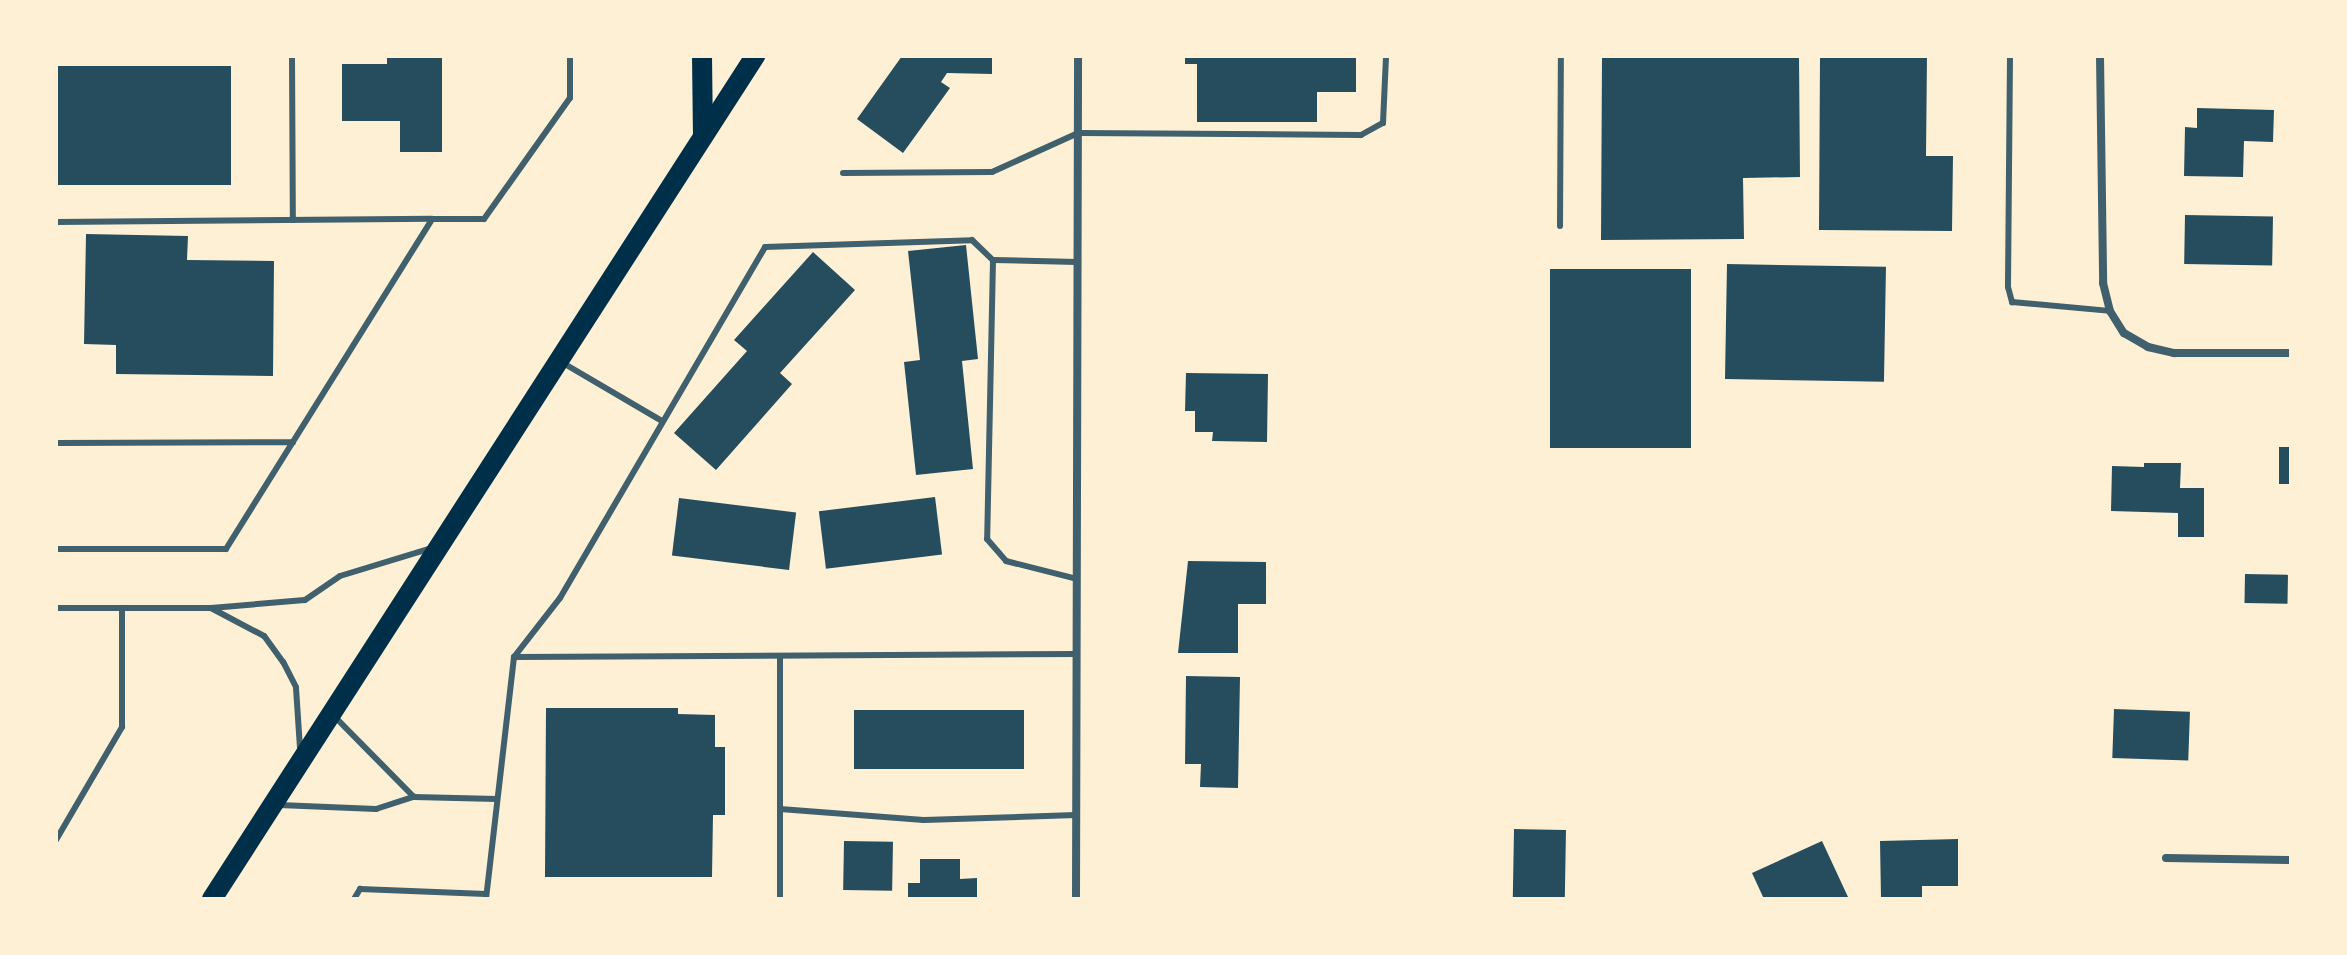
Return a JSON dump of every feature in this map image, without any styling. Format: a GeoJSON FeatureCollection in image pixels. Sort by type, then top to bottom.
{"type":"FeatureCollection","features":[{"type":"Feature","properties":{"kind":"main road"},"geometry":{"type":"LineString","coordinates":[[702,56],[703,137]]}},
{"type":"Feature","properties":{"kind":"main road"},"geometry":{"type":"LineString","coordinates":[[212,899],[755,56]]}},
{"type":"Feature","properties":{"kind":"street"},"geometry":{"type":"LineString","coordinates":[[1076,899],[1078,56]]}},
{"type":"Feature","properties":{"kind":"street"},"geometry":{"type":"LineString","coordinates":[[2100,56],[2103,283],[2110,311],[2124,333],[2148,347],[2174,353],[2291,353]]}},
{"type":"Feature","properties":{"kind":"street"},"geometry":{"type":"LineString","coordinates":[[2166,858],[2291,860]]}},
{"type":"Feature","properties":{"kind":"lane"},"geometry":{"type":"LineString","coordinates":[[292,56],[293,220]]}},
{"type":"Feature","properties":{"kind":"lane"},"geometry":{"type":"LineString","coordinates":[[56,222],[484,219],[570,98],[570,56]]}},
{"type":"Feature","properties":{"kind":"lane"},"geometry":{"type":"LineString","coordinates":[[843,173],[992,172],[1078,133],[1361,135],[1383,123],[1386,56]]}},
{"type":"Feature","properties":{"kind":"lane"},"geometry":{"type":"LineString","coordinates":[[1560,226],[1561,56]]}},
{"type":"Feature","properties":{"kind":"lane"},"geometry":{"type":"LineString","coordinates":[[2010,56],[2008,287],[2012,302],[2110,311]]}},
{"type":"Feature","properties":{"kind":"lane"},"geometry":{"type":"LineString","coordinates":[[56,549],[226,549],[432,219]]}},
{"type":"Feature","properties":{"kind":"lane"},"geometry":{"type":"LineString","coordinates":[[354,899],[360,889],[486,896],[514,657],[560,598],[660,420],[765,247],[972,240],[993,260],[1077,262]]}},
{"type":"Feature","properties":{"kind":"lane"},"geometry":{"type":"LineString","coordinates":[[993,260],[987,539],[1006,561],[1077,579]]}},
{"type":"Feature","properties":{"kind":"lane"},"geometry":{"type":"LineString","coordinates":[[559,361],[660,420]]}},
{"type":"Feature","properties":{"kind":"lane"},"geometry":{"type":"LineString","coordinates":[[56,443],[293,442]]}},
{"type":"Feature","properties":{"kind":"lane"},"geometry":{"type":"LineString","coordinates":[[56,608],[211,608],[305,600],[340,576],[440,546]]}},
{"type":"Feature","properties":{"kind":"lane"},"geometry":{"type":"LineString","coordinates":[[56,840],[122,727],[122,608]]}},
{"type":"Feature","properties":{"kind":"lane"},"geometry":{"type":"LineString","coordinates":[[211,608],[264,636],[283,662],[296,687],[301,744],[297,769]]}},
{"type":"Feature","properties":{"kind":"lane"},"geometry":{"type":"LineString","coordinates":[[514,657],[1077,654]]}},
{"type":"Feature","properties":{"kind":"lane"},"geometry":{"type":"LineString","coordinates":[[780,656],[780,899]]}},
{"type":"Feature","properties":{"kind":"lane"},"geometry":{"type":"LineString","coordinates":[[332,714],[414,797]]}},
{"type":"Feature","properties":{"kind":"lane"},"geometry":{"type":"LineString","coordinates":[[273,804],[307,810],[376,809],[414,797],[497,799]]}},
{"type":"Feature","properties":{"kind":"lane"},"geometry":{"type":"LineString","coordinates":[[780,809],[924,820],[1076,815]]}},
{"type":"Feature","properties":{"kind":"building"},"geometry":{"type":"Polygon","coordinates":[[[387,56],[442,56],[442,152],[400,152],[400,121],[342,121],[342,64],[387,64],[387,56]]]}},
{"type":"Feature","properties":{"kind":"building"},"geometry":{"type":"Polygon","coordinates":[[[902,56],[992,56],[992,74],[947,73],[941,82],[950,88],[903,153],[857,119],[902,56]]]}},
{"type":"Feature","properties":{"kind":"building"},"geometry":{"type":"Polygon","coordinates":[[[1185,56],[1356,56],[1356,92],[1317,92],[1317,122],[1197,122],[1197,64],[1185,64],[1185,56]]]}},
{"type":"Feature","properties":{"kind":"building"},"geometry":{"type":"Polygon","coordinates":[[[1602,56],[1799,56],[1800,177],[1743,178],[1744,239],[1601,240],[1602,56]]]}},
{"type":"Feature","properties":{"kind":"building"},"geometry":{"type":"Polygon","coordinates":[[[1820,56],[1927,56],[1926,156],[1953,156],[1952,231],[1819,230],[1820,56]]]}},
{"type":"Feature","properties":{"kind":"building"},"geometry":{"type":"Polygon","coordinates":[[[56,66],[231,66],[231,185],[56,185],[56,66]]]}},
{"type":"Feature","properties":{"kind":"building"},"geometry":{"type":"Polygon","coordinates":[[[2197,108],[2274,110],[2273,142],[2244,141],[2243,177],[2184,176],[2185,127],[2197,128],[2197,108]]]}},
{"type":"Feature","properties":{"kind":"building"},"geometry":{"type":"Polygon","coordinates":[[[2185,215],[2273,217],[2272,266],[2184,264],[2185,215]]]}},
{"type":"Feature","properties":{"kind":"building"},"geometry":{"type":"Polygon","coordinates":[[[86,234],[188,236],[187,260],[274,261],[273,376],[116,374],[116,345],[84,344],[86,234]]]}},
{"type":"Feature","properties":{"kind":"building"},"geometry":{"type":"Polygon","coordinates":[[[966,245],[978,359],[962,361],[973,469],[916,475],[904,362],[920,360],[908,251],[966,245]]]}},
{"type":"Feature","properties":{"kind":"building"},"geometry":{"type":"Polygon","coordinates":[[[813,252],[855,290],[780,373],[792,384],[716,470],[674,433],[747,351],[734,340],[813,252]]]}},
{"type":"Feature","properties":{"kind":"building"},"geometry":{"type":"Polygon","coordinates":[[[1727,264],[1886,267],[1884,382],[1725,379],[1727,264]]]}},
{"type":"Feature","properties":{"kind":"building"},"geometry":{"type":"Polygon","coordinates":[[[1550,269],[1691,269],[1691,448],[1550,448],[1550,269]]]}},
{"type":"Feature","properties":{"kind":"building"},"geometry":{"type":"Polygon","coordinates":[[[1186,373],[1268,374],[1267,442],[1212,441],[1213,432],[1195,432],[1195,411],[1185,411],[1186,373]]]}},
{"type":"Feature","properties":{"kind":"building"},"geometry":{"type":"Polygon","coordinates":[[[2279,447],[2291,447],[2291,484],[2279,484],[2279,447]]]}},
{"type":"Feature","properties":{"kind":"building"},"geometry":{"type":"Polygon","coordinates":[[[2144,463],[2181,463],[2180,488],[2204,488],[2204,537],[2178,537],[2178,513],[2111,511],[2112,466],[2144,467],[2144,463]]]}},
{"type":"Feature","properties":{"kind":"building"},"geometry":{"type":"Polygon","coordinates":[[[935,497],[942,555],[826,569],[819,511],[935,497]]]}},
{"type":"Feature","properties":{"kind":"building"},"geometry":{"type":"Polygon","coordinates":[[[679,498],[796,512],[789,570],[672,556],[679,498]]]}},
{"type":"Feature","properties":{"kind":"building"},"geometry":{"type":"Polygon","coordinates":[[[1188,561],[1266,562],[1266,604],[1238,604],[1238,653],[1178,653],[1188,561]]]}},
{"type":"Feature","properties":{"kind":"building"},"geometry":{"type":"Polygon","coordinates":[[[2245,574],[2288,575],[2287,604],[2244,603],[2245,574]]]}},
{"type":"Feature","properties":{"kind":"building"},"geometry":{"type":"Polygon","coordinates":[[[1186,676],[1240,677],[1238,788],[1200,787],[1201,764],[1185,764],[1186,676]]]}},
{"type":"Feature","properties":{"kind":"building"},"geometry":{"type":"Polygon","coordinates":[[[546,708],[678,708],[678,714],[715,715],[715,747],[725,747],[725,815],[713,815],[712,877],[545,877],[546,708]]]}},
{"type":"Feature","properties":{"kind":"building"},"geometry":{"type":"Polygon","coordinates":[[[2114,709],[2190,712],[2188,761],[2112,758],[2114,709]]]}},
{"type":"Feature","properties":{"kind":"building"},"geometry":{"type":"Polygon","coordinates":[[[854,710],[1024,710],[1024,769],[854,769],[854,710]]]}},
{"type":"Feature","properties":{"kind":"building"},"geometry":{"type":"Polygon","coordinates":[[[1514,829],[1566,830],[1565,899],[1513,899],[1514,829]]]}},
{"type":"Feature","properties":{"kind":"building"},"geometry":{"type":"Polygon","coordinates":[[[1958,839],[1958,886],[1922,886],[1922,899],[1881,899],[1880,841],[1958,839]]]}},
{"type":"Feature","properties":{"kind":"building"},"geometry":{"type":"Polygon","coordinates":[[[844,841],[893,842],[892,891],[843,890],[844,841]]]}},
{"type":"Feature","properties":{"kind":"building"},"geometry":{"type":"Polygon","coordinates":[[[1822,841],[1848,897],[1764,899],[1752,873],[1822,841]]]}},
{"type":"Feature","properties":{"kind":"building"},"geometry":{"type":"Polygon","coordinates":[[[920,859],[960,859],[960,879],[977,878],[977,899],[908,899],[908,883],[920,883],[920,859]]]}}]}
